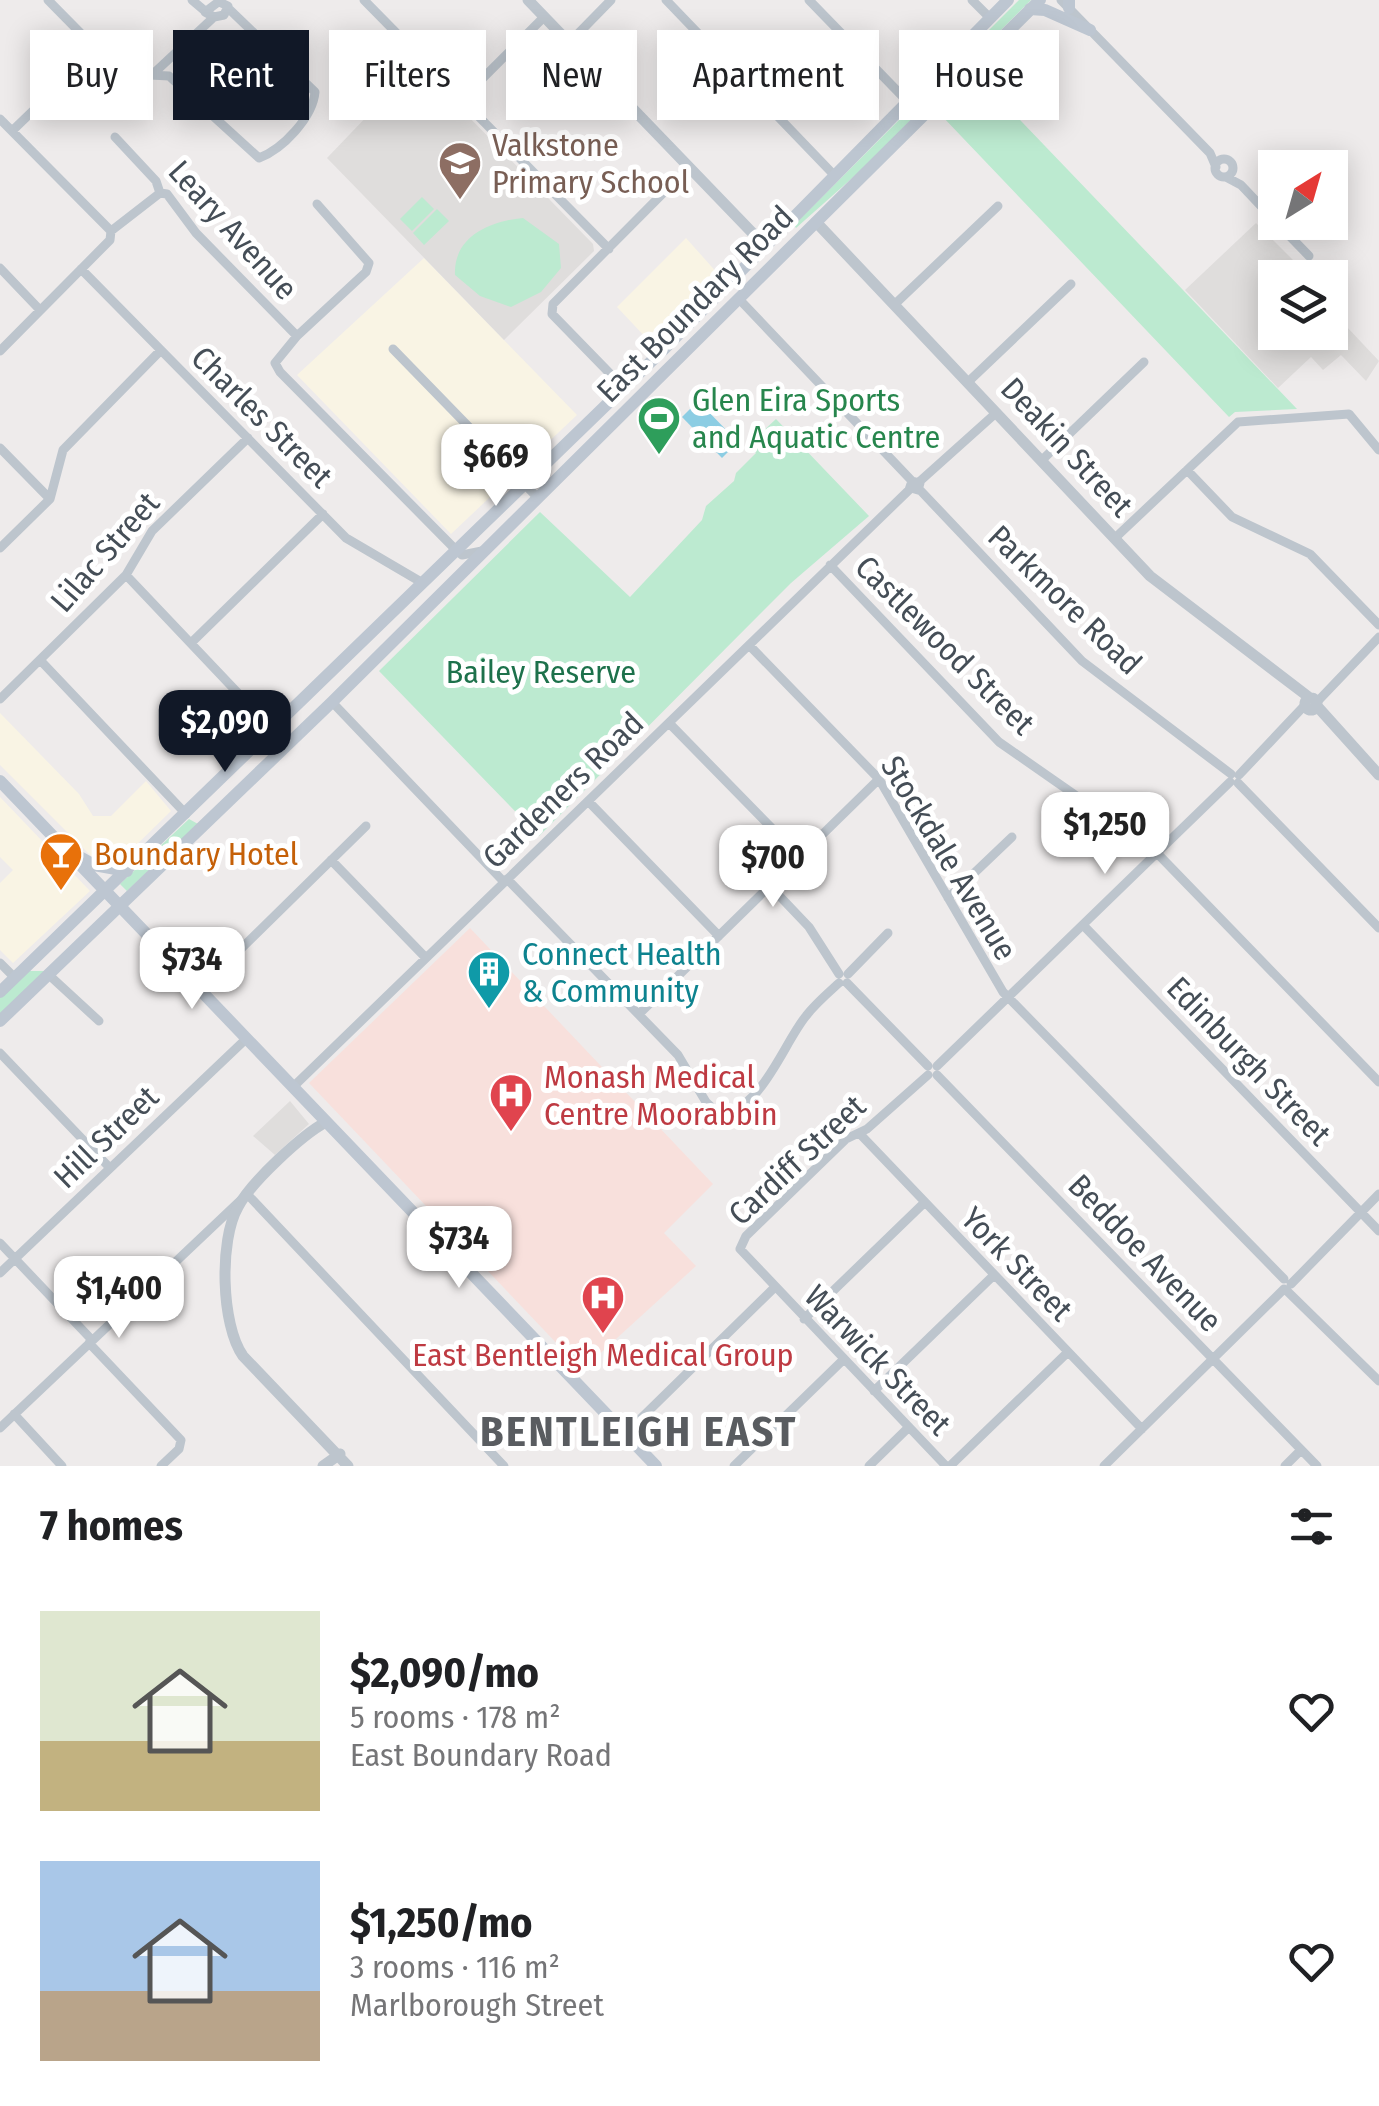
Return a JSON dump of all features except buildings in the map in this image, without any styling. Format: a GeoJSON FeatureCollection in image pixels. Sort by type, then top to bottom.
{"type":"FeatureCollection","features":[{"type":"Feature","properties":{"kind":"main road","name":"East Boundary Road"},"geometry":{"type":"LineString","coordinates":[[978,30],[1008,0]]}},
{"type":"Feature","properties":{"kind":"main road","name":"East Boundary Road"},"geometry":{"type":"LineString","coordinates":[[0,1021],[332,702],[1035,5]]}},
{"type":"Feature","properties":{"kind":"main road"},"geometry":{"type":"LineString","coordinates":[[1035,5],[1090,30]]}},
{"type":"Feature","properties":{"kind":"main road","name":"East Boundary Road"},"geometry":{"type":"LineString","coordinates":[[0,992],[624,388],[899,111]]}},
{"type":"Feature","properties":{"kind":"main road"},"geometry":{"type":"LineString","coordinates":[[765,246],[778,247],[803,235],[787,224]]}},
{"type":"Feature","properties":{"kind":"main road"},"geometry":{"type":"LineString","coordinates":[[0,780],[656,1466]]}},
{"type":"Feature","properties":{"kind":"main road"},"geometry":{"type":"LineString","coordinates":[[186,814],[200,820],[215,815]]}},
{"type":"Feature","properties":{"kind":"main road"},"geometry":{"type":"LineString","coordinates":[[67,850],[94,866],[127,872]]}},
{"type":"Feature","properties":{"kind":"main road"},"geometry":{"type":"LineString","coordinates":[[62,934],[78,932],[87,939]]}},
{"type":"Feature","properties":{"kind":"main road"},"geometry":{"type":"LineString","coordinates":[[28,965],[53,966],[70,955]]}},
{"type":"Feature","properties":{"kind":"street"},"geometry":{"type":"LineString","coordinates":[[48,0],[77,30]]}},
{"type":"Feature","properties":{"kind":"street"},"geometry":{"type":"LineString","coordinates":[[194,0],[218,8],[244,20],[315,92],[314,108],[272,153],[259,158],[183,86],[154,73],[218,8]]}},
{"type":"Feature","properties":{"kind":"street"},"geometry":{"type":"LineString","coordinates":[[364,0],[395,30]]}},
{"type":"Feature","properties":{"kind":"street"},"geometry":{"type":"LineString","coordinates":[[528,0],[556,30]]}},
{"type":"Feature","properties":{"kind":"street"},"geometry":{"type":"LineString","coordinates":[[582,30],[612,0]]}},
{"type":"Feature","properties":{"kind":"street"},"geometry":{"type":"LineString","coordinates":[[666,0],[835,176]]}},
{"type":"Feature","properties":{"kind":"street"},"geometry":{"type":"LineString","coordinates":[[809,0],[899,93]]}},
{"type":"Feature","properties":{"kind":"street"},"geometry":{"type":"LineString","coordinates":[[972,0],[990,18]]}},
{"type":"Feature","properties":{"kind":"street"},"geometry":{"type":"LineString","coordinates":[[1066,3],[1258,203]]}},
{"type":"Feature","properties":{"kind":"street"},"geometry":{"type":"LineString","coordinates":[[486,76],[544,17]]}},
{"type":"Feature","properties":{"kind":"street"},"geometry":{"type":"LineString","coordinates":[[12,131],[30,113]]}},
{"type":"Feature","properties":{"kind":"street"},"geometry":{"type":"LineString","coordinates":[[637,114],[765,246]]}},
{"type":"Feature","properties":{"kind":"street"},"geometry":{"type":"LineString","coordinates":[[0,119],[111,232]]}},
{"type":"Feature","properties":{"kind":"street"},"geometry":{"type":"LineString","coordinates":[[485,120],[609,248]]}},
{"type":"Feature","properties":{"kind":"street","name":"Leary Avenue"},"geometry":{"type":"LineString","coordinates":[[115,137],[196,233],[297,336],[275,363],[280,372],[455,549]]}},
{"type":"Feature","properties":{"kind":"street"},"geometry":{"type":"LineString","coordinates":[[624,388],[552,314],[552,304],[688,167]]}},
{"type":"Feature","properties":{"kind":"street"},"geometry":{"type":"LineString","coordinates":[[0,350],[110,240],[111,232],[160,193]]}},
{"type":"Feature","properties":{"kind":"street"},"geometry":{"type":"LineString","coordinates":[[297,336],[366,272],[369,263],[317,204]]}},
{"type":"Feature","properties":{"kind":"street"},"geometry":{"type":"LineString","coordinates":[[894,305],[998,206]]}},
{"type":"Feature","properties":{"kind":"street","name":"Deakin Street"},"geometry":{"type":"LineString","coordinates":[[816,222],[1166,589],[1311,704],[1379,774]]}},
{"type":"Feature","properties":{"kind":"street"},"geometry":{"type":"LineString","coordinates":[[1293,240],[1309,256]]}},
{"type":"Feature","properties":{"kind":"street"},"geometry":{"type":"LineString","coordinates":[[0,268],[40,310]]}},
{"type":"Feature","properties":{"kind":"street","name":"Charles Street"},"geometry":{"type":"LineString","coordinates":[[81,269],[346,538],[421,582]]}},
{"type":"Feature","properties":{"kind":"street"},"geometry":{"type":"LineString","coordinates":[[967,383],[1071,284]]}},
{"type":"Feature","properties":{"kind":"street","name":"Parkmore Road"},"geometry":{"type":"LineString","coordinates":[[740,300],[1082,661],[1234,778],[1379,928]]}},
{"type":"Feature","properties":{"kind":"street"},"geometry":{"type":"LineString","coordinates":[[393,349],[538,498]]}},
{"type":"Feature","properties":{"kind":"street"},"geometry":{"type":"LineString","coordinates":[[0,548],[50,499],[62,450],[161,350]]}},
{"type":"Feature","properties":{"kind":"street"},"geometry":{"type":"LineString","coordinates":[[1041,461],[1144,362]]}},
{"type":"Feature","properties":{"kind":"street","name":"Gardeners Road"},"geometry":{"type":"LineString","coordinates":[[293,1087],[830,565],[996,413]]}},
{"type":"Feature","properties":{"kind":"street"},"geometry":{"type":"LineString","coordinates":[[1114,538],[1233,426],[1244,421],[1349,414],[1379,450]]}},
{"type":"Feature","properties":{"kind":"street","name":"Lilac Street"},"geometry":{"type":"LineString","coordinates":[[0,699],[126,575],[152,532],[248,438]]}},
{"type":"Feature","properties":{"kind":"street"},"geometry":{"type":"LineString","coordinates":[[0,448],[50,499]]}},
{"type":"Feature","properties":{"kind":"street"},"geometry":{"type":"LineString","coordinates":[[1187,470],[1232,517],[1310,554],[1379,625]]}},
{"type":"Feature","properties":{"kind":"street"},"geometry":{"type":"LineString","coordinates":[[191,643],[323,514]]}},
{"type":"Feature","properties":{"kind":"street"},"geometry":{"type":"LineString","coordinates":[[455,549],[462,554],[484,550]]}},
{"type":"Feature","properties":{"kind":"street","name":"Castlewood Street"},"geometry":{"type":"LineString","coordinates":[[830,565],[999,742],[1157,853],[1379,1082]]}},
{"type":"Feature","properties":{"kind":"street"},"geometry":{"type":"LineString","coordinates":[[126,575],[272,729]]}},
{"type":"Feature","properties":{"kind":"street"},"geometry":{"type":"LineString","coordinates":[[1311,704],[1379,637]]}},
{"type":"Feature","properties":{"kind":"street","name":"Stockdale Avenue"},"geometry":{"type":"LineString","coordinates":[[748,644],[880,779],[1008,998],[1379,1380]]}},
{"type":"Feature","properties":{"kind":"street"},"geometry":{"type":"LineString","coordinates":[[40,660],[178,801],[186,814]]}},
{"type":"Feature","properties":{"kind":"street"},"geometry":{"type":"LineString","coordinates":[[332,702],[678,1055],[712,1110],[727,1114],[762,1084],[806,1015],[888,933]]}},
{"type":"Feature","properties":{"kind":"street","name":"Cardiff Street"},"geometry":{"type":"LineString","coordinates":[[774,1288],[742,1255],[740,1243],[848,1137],[858,1133],[933,1070],[1311,704]]}},
{"type":"Feature","properties":{"kind":"street"},"geometry":{"type":"LineString","coordinates":[[668,723],[800,857]]}},
{"type":"Feature","properties":{"kind":"street"},"geometry":{"type":"LineString","coordinates":[[639,1014],[880,779]]}},
{"type":"Feature","properties":{"kind":"street"},"geometry":{"type":"LineString","coordinates":[[178,801],[197,803]]}},
{"type":"Feature","properties":{"kind":"street"},"geometry":{"type":"LineString","coordinates":[[588,801],[719,936]]}},
{"type":"Feature","properties":{"kind":"street"},"geometry":{"type":"LineString","coordinates":[[200,989],[366,826]]}},
{"type":"Feature","properties":{"kind":"street"},"geometry":{"type":"LineString","coordinates":[[948,898],[1012,837]]}},
{"type":"Feature","properties":{"kind":"street"},"geometry":{"type":"LineString","coordinates":[[331,860],[426,958]]}},
{"type":"Feature","properties":{"kind":"street","name":"Beddoe Avenue"},"geometry":{"type":"LineString","coordinates":[[770,886],[809,927],[843,978],[1317,1466]]}},
{"type":"Feature","properties":{"kind":"street","name":"Edinburgh Street"},"geometry":{"type":"LineString","coordinates":[[1083,926],[1379,1231]]}},
{"type":"Feature","properties":{"kind":"street"},"geometry":{"type":"LineString","coordinates":[[0,963],[15,978]]}},
{"type":"Feature","properties":{"kind":"street"},"geometry":{"type":"LineString","coordinates":[[49,975],[99,1021]]}},
{"type":"Feature","properties":{"kind":"street","name":"Hill Street"},"geometry":{"type":"LineString","coordinates":[[0,1273],[247,1038]]}},
{"type":"Feature","properties":{"kind":"street"},"geometry":{"type":"LineString","coordinates":[[0,1052],[110,1168]]}},
{"type":"Feature","properties":{"kind":"street"},"geometry":{"type":"LineString","coordinates":[[326,1122],[248,1197],[231,1221],[231,1297],[238,1342],[341,1460],[356,1466]]}},
{"type":"Feature","properties":{"kind":"street","name":"York Street"},"geometry":{"type":"LineString","coordinates":[[858,1133],[1142,1429]]}},
{"type":"Feature","properties":{"kind":"street"},"geometry":{"type":"LineString","coordinates":[[1104,1466],[1379,1194]]}},
{"type":"Feature","properties":{"kind":"street"},"geometry":{"type":"LineString","coordinates":[[248,1197],[504,1466]]}},
{"type":"Feature","properties":{"kind":"street"},"geometry":{"type":"LineString","coordinates":[[804,1319],[924,1203]]}},
{"type":"Feature","properties":{"kind":"street"},"geometry":{"type":"LineString","coordinates":[[0,1428],[211,1227],[231,1221]]}},
{"type":"Feature","properties":{"kind":"street"},"geometry":{"type":"LineString","coordinates":[[0,1243],[181,1440],[180,1449],[162,1466]]}},
{"type":"Feature","properties":{"kind":"street"},"geometry":{"type":"LineString","coordinates":[[874,1391],[993,1276]]}},
{"type":"Feature","properties":{"kind":"street"},"geometry":{"type":"LineString","coordinates":[[625,1434],[774,1288]]}},
{"type":"Feature","properties":{"kind":"street","name":"Warwick Street"},"geometry":{"type":"LineString","coordinates":[[774,1288],[948,1466]]}},
{"type":"Feature","properties":{"kind":"street"},"geometry":{"type":"LineString","coordinates":[[948,1466],[1068,1352]]}},
{"type":"Feature","properties":{"kind":"street"},"geometry":{"type":"LineString","coordinates":[[734,1466],[843,1360]]}},
{"type":"Feature","properties":{"kind":"street"},"geometry":{"type":"LineString","coordinates":[[14,1414],[62,1466]]}},
{"type":"Feature","properties":{"kind":"street"},"geometry":{"type":"LineString","coordinates":[[869,1466],[908,1427]]}},
{"type":"Feature","properties":{"kind":"street"},"geometry":{"type":"LineString","coordinates":[[1285,1466],[1301,1450]]}},
{"type":"Feature","properties":{"kind":"street"},"geometry":{"type":"LineString","coordinates":[[323,1466],[341,1460]]}},
{"type":"Feature","properties":{"kind":"shaded area","name":"Valkstone Primary School"},"geometry":{"type":"Polygon","coordinates":[[[363,120],[472,120],[593,244],[594,251],[504,340],[327,158],[363,120]]]}},
{"type":"Feature","properties":{"kind":"shaded area"},"geometry":{"type":"Polygon","coordinates":[[[1256,223],[1258,240],[1273,240],[1293,260],[1258,260],[1258,350],[1348,350],[1348,328],[1379,361],[1366,381],[1341,355],[1323,370],[1311,357],[1278,388],[1185,290],[1256,223]]]}},
{"type":"Feature","properties":{"kind":"shaded area"},"geometry":{"type":"Polygon","coordinates":[[[686,238],[719,275],[650,342],[617,307],[686,238]]]}},
{"type":"Feature","properties":{"kind":"shaded area"},"geometry":{"type":"Polygon","coordinates":[[[424,258],[577,415],[451,534],[297,375],[424,258]]]}},
{"type":"Feature","properties":{"kind":"shaded area"},"geometry":{"type":"Polygon","coordinates":[[[0,713],[79,794],[93,816],[111,816],[146,781],[171,811],[124,857],[108,861],[91,856],[0,765],[0,713]]]}},
{"type":"Feature","properties":{"kind":"shaded area"},"geometry":{"type":"Polygon","coordinates":[[[0,797],[90,891],[13,963],[0,950],[0,883],[13,870],[0,857],[0,797]]]}},
{"type":"Feature","properties":{"kind":"shaded area","name":"Monash Medical Centre Moorabbin"},"geometry":{"type":"Polygon","coordinates":[[[470,928],[713,1184],[664,1233],[696,1266],[582,1370],[309,1083],[470,928]]]}},
{"type":"Feature","properties":{"kind":"shaded area"},"geometry":{"type":"Polygon","coordinates":[[[290,1101],[309,1124],[275,1155],[253,1136],[290,1101]]]}},
{"type":"Feature","properties":{"kind":"green space"},"geometry":{"type":"Polygon","coordinates":[[[1019,0],[1031,0],[1001,30],[989,30],[1019,0]]]}},
{"type":"Feature","properties":{"kind":"green space"},"geometry":{"type":"Polygon","coordinates":[[[899,120],[911,120],[859,172],[796,228],[794,225],[899,120]]]}},
{"type":"Feature","properties":{"kind":"green space"},"geometry":{"type":"Polygon","coordinates":[[[946,120],[1020,120],[1297,409],[1235,412],[1229,417],[946,120]]]}},
{"type":"Feature","properties":{"kind":"green space"},"geometry":{"type":"Polygon","coordinates":[[[422,197],[434,209],[412,231],[400,219],[422,197]]]}},
{"type":"Feature","properties":{"kind":"green space"},"geometry":{"type":"Polygon","coordinates":[[[437,209],[449,221],[424,245],[413,233],[437,209]]]}},
{"type":"Feature","properties":{"kind":"green space"},"geometry":{"type":"Polygon","coordinates":[[[523,218],[559,244],[561,268],[541,292],[511,307],[480,296],[455,275],[456,262],[460,250],[476,233],[523,218]]]}},
{"type":"Feature","properties":{"kind":"green space","name":"Bailey Reserve"},"geometry":{"type":"Polygon","coordinates":[[[776,419],[869,516],[791,583],[539,836],[379,671],[540,512],[630,597],[702,520],[706,506],[734,481],[736,473],[756,453],[749,444],[776,419]]]}},
{"type":"Feature","properties":{"kind":"green space"},"geometry":{"type":"Polygon","coordinates":[[[189,819],[198,824],[127,891],[120,884],[189,819]]]}},
{"type":"Feature","properties":{"kind":"green space"},"geometry":{"type":"Polygon","coordinates":[[[28,971],[45,971],[0,1016],[0,997],[28,971]]]}},
{"type":"Feature","properties":{"kind":"water"},"geometry":{"type":"Polygon","coordinates":[[[698,401],[738,442],[722,458],[682,417],[698,401]]]}},
{"type":"Feature","properties":{"kind":"place","name":"Valkstone Primary School"},"geometry":{"type":"Point","coordinates":[460,201]}},
{"type":"Feature","properties":{"kind":"place","name":"Glen Eira Sports and Aquatic Centre"},"geometry":{"type":"Point","coordinates":[659,456]}},
{"type":"Feature","properties":{"kind":"place","name":"Boundary Hotel"},"geometry":{"type":"Point","coordinates":[61,892]}},
{"type":"Feature","properties":{"kind":"place","name":"Connect Health & Community"},"geometry":{"type":"Point","coordinates":[489,1010]}},
{"type":"Feature","properties":{"kind":"place","name":"Monash Medical Centre Moorabbin"},"geometry":{"type":"Point","coordinates":[511,1133]}},
{"type":"Feature","properties":{"kind":"place","name":"East Bentleigh Medical Group"},"geometry":{"type":"Point","coordinates":[603,1335]}},
{"type":"Feature","properties":{"kind":"district","name":"BENTLEIGH EAST"},"geometry":{"type":"Point","coordinates":[639,1432]}}]}
